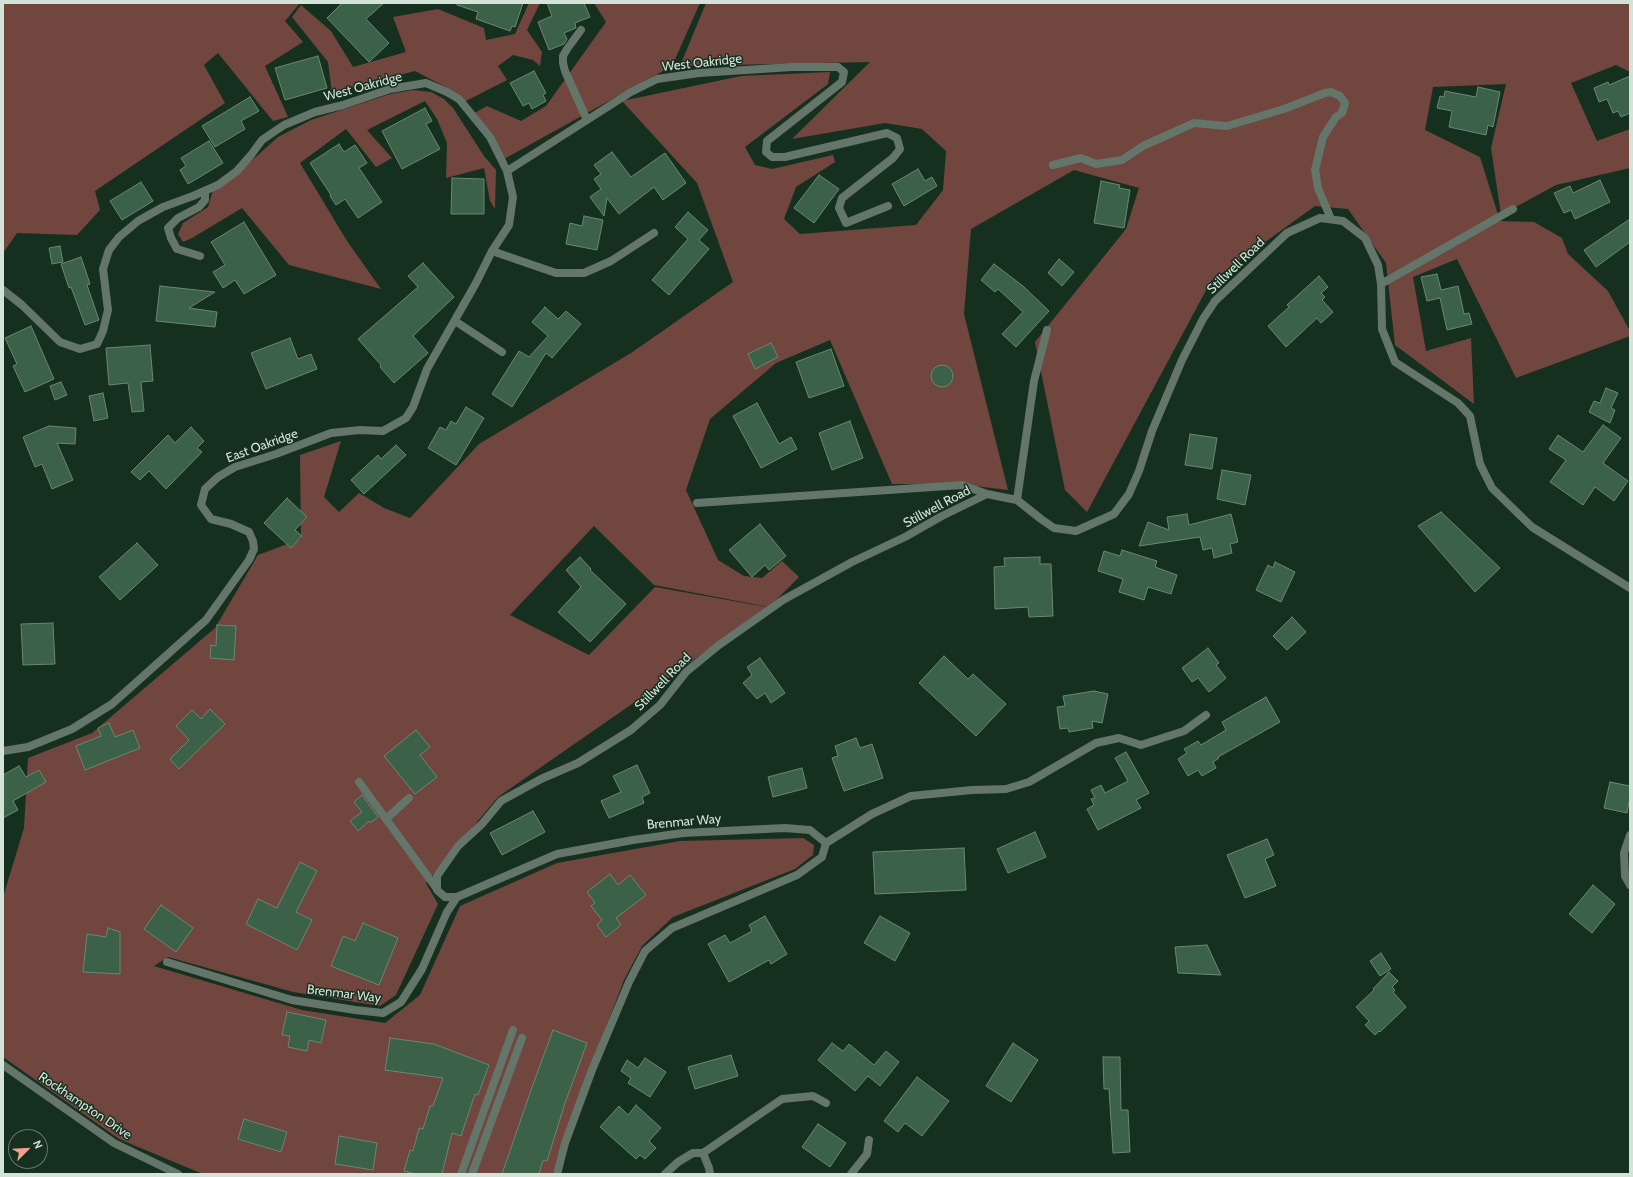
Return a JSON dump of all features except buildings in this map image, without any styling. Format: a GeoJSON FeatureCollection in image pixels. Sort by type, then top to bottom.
{"type":"FeatureCollection","features":[{"type":"Feature","properties":{"kind":"street"},"geometry":{"type":"LineString","coordinates":[[581,30],[566,49],[563,56],[563,63],[564,72],[588,120]]}},
{"type":"Feature","properties":{"kind":"street","name":"West Oakridge"},"geometry":{"type":"LineString","coordinates":[[3,290],[22,305],[60,342],[80,349],[97,344],[104,331],[108,310],[103,269],[109,250],[119,237],[138,221],[163,207],[218,185],[237,171],[251,156],[262,140],[284,125],[315,112],[343,105],[390,89],[426,83],[459,99],[490,137],[507,171],[631,92],[657,79],[699,73],[792,67],[838,67],[844,72],[842,82],[767,140],[766,152],[772,157],[785,157],[887,133],[897,138],[900,149],[893,158],[842,198],[838,208],[846,222],[888,206]]}},
{"type":"Feature","properties":{"kind":"street"},"geometry":{"type":"LineString","coordinates":[[1053,165],[1081,158],[1096,164],[1122,160],[1143,146],[1194,123],[1227,126],[1284,109],[1331,92],[1340,96],[1345,103],[1342,112],[1336,117],[1323,136],[1314,170],[1318,188],[1331,219]]}},
{"type":"Feature","properties":{"kind":"street","name":"East Oakridge"},"geometry":{"type":"LineString","coordinates":[[3,751],[28,747],[72,729],[112,704],[206,620],[249,560],[254,549],[253,541],[249,532],[231,524],[211,518],[201,505],[205,489],[218,477],[235,467],[276,454],[331,433],[360,430],[383,431],[406,418],[413,407],[427,369],[455,321],[492,251],[509,224],[513,197],[507,171]]}},
{"type":"Feature","properties":{"kind":"street"},"geometry":{"type":"LineString","coordinates":[[200,256],[177,249],[168,228],[178,218],[199,207],[205,200],[205,191]]}},
{"type":"Feature","properties":{"kind":"street"},"geometry":{"type":"LineString","coordinates":[[1381,284],[1513,209]]}},
{"type":"Feature","properties":{"kind":"street","name":"Stillwell Road"},"geometry":{"type":"LineString","coordinates":[[437,890],[436,876],[449,858],[458,846],[482,824],[501,802],[541,779],[578,763],[631,730],[660,705],[686,672],[719,645],[783,600],[852,562],[905,537],[942,516],[987,494],[1017,500],[1040,519],[1054,528],[1076,531],[1114,514],[1129,494],[1139,471],[1152,430],[1182,360],[1203,319],[1215,301],[1288,233],[1320,218],[1343,221],[1365,238],[1378,265],[1381,284],[1382,329],[1395,362],[1458,403],[1470,416],[1480,464],[1492,488],[1532,527],[1630,588]]}},
{"type":"Feature","properties":{"kind":"street"},"geometry":{"type":"LineString","coordinates":[[492,251],[556,273],[584,273],[611,261],[654,233]]}},
{"type":"Feature","properties":{"kind":"street"},"geometry":{"type":"LineString","coordinates":[[455,321],[502,352]]}},
{"type":"Feature","properties":{"kind":"street"},"geometry":{"type":"LineString","coordinates":[[1017,500],[1034,381],[1047,330]]}},
{"type":"Feature","properties":{"kind":"street"},"geometry":{"type":"LineString","coordinates":[[697,503],[962,485],[987,494]]}},
{"type":"Feature","properties":{"kind":"street"},"geometry":{"type":"LineString","coordinates":[[557,1174],[565,1144],[592,1070],[629,982],[646,951],[672,928],[797,876],[822,857],[826,842],[872,814],[911,796],[972,790],[1006,789],[1028,782],[1096,743],[1119,738],[1141,745],[1184,731],[1206,715]]}},
{"type":"Feature","properties":{"kind":"street"},"geometry":{"type":"LineString","coordinates":[[358,782],[437,890],[445,897],[457,897]]}},
{"type":"Feature","properties":{"kind":"street"},"geometry":{"type":"LineString","coordinates":[[386,819],[409,798]]}},
{"type":"Feature","properties":{"kind":"street","name":"Brenmar Way"},"geometry":{"type":"LineString","coordinates":[[167,962],[292,1000],[383,1013],[401,1002],[422,970],[447,912],[457,897],[557,854],[633,840],[683,833],[785,828],[810,830],[826,842]]}},
{"type":"Feature","properties":{"kind":"street"},"geometry":{"type":"LineString","coordinates":[[1630,835],[1624,853],[1625,876],[1630,884]]}},
{"type":"Feature","properties":{"kind":"street"},"geometry":{"type":"LineString","coordinates":[[461,1174],[513,1030]]}},
{"type":"Feature","properties":{"kind":"street"},"geometry":{"type":"LineString","coordinates":[[472,1174],[522,1038]]}},
{"type":"Feature","properties":{"kind":"street","name":"Rockhampton Drive"},"geometry":{"type":"LineString","coordinates":[[3,1064],[114,1143],[178,1174]]}},
{"type":"Feature","properties":{"kind":"street"},"geometry":{"type":"LineString","coordinates":[[665,1174],[678,1162],[693,1153],[703,1153],[782,1099],[813,1096],[826,1103]]}},
{"type":"Feature","properties":{"kind":"street"},"geometry":{"type":"LineString","coordinates":[[851,1174],[867,1154],[869,1140]]}},
{"type":"Feature","properties":{"kind":"street"},"geometry":{"type":"LineString","coordinates":[[703,1153],[710,1174]]}},
{"type":"Feature","properties":{"kind":"shaded area"},"geometry":{"type":"Polygon","coordinates":[[[3,3],[300,3],[285,21],[303,42],[265,66],[288,117],[273,121],[218,53],[204,65],[225,103],[95,191],[100,210],[77,235],[17,233],[3,253],[3,3]]]}},
{"type":"Feature","properties":{"kind":"shaded area"},"geometry":{"type":"Polygon","coordinates":[[[529,3],[540,3],[527,30],[542,52],[540,66],[533,60],[513,55],[498,66],[507,80],[464,102],[457,93],[415,71],[332,93],[328,62],[292,17],[301,5],[331,31],[353,67],[406,52],[393,17],[438,9],[484,28],[486,40],[515,34],[529,3]]]}},
{"type":"Feature","properties":{"kind":"shaded area"},"geometry":{"type":"Polygon","coordinates":[[[594,3],[700,3],[672,66],[504,159],[473,114],[487,106],[521,121],[546,106],[606,22],[594,3]]]}},
{"type":"Feature","properties":{"kind":"shaded area"},"geometry":{"type":"Polygon","coordinates":[[[706,3],[1630,3],[1630,72],[1616,65],[1571,83],[1597,141],[1630,129],[1630,168],[1556,185],[1501,215],[1491,148],[1506,84],[1433,87],[1425,130],[1480,157],[1500,221],[1534,222],[1562,238],[1568,254],[1608,291],[1630,331],[1630,336],[1516,378],[1457,259],[1413,277],[1426,351],[1471,338],[1474,404],[1395,345],[1386,263],[1348,209],[1315,206],[1211,281],[1087,512],[1065,490],[1035,342],[1126,229],[1139,188],[1074,170],[971,229],[964,314],[1008,490],[959,484],[892,484],[830,340],[776,363],[710,419],[686,490],[718,560],[744,576],[762,578],[782,561],[799,577],[769,607],[654,585],[594,526],[510,615],[589,655],[655,587],[767,607],[645,695],[498,797],[426,883],[438,904],[396,995],[380,1006],[293,992],[168,957],[154,966],[302,1010],[385,1023],[420,995],[460,906],[557,863],[680,841],[803,838],[814,845],[813,855],[795,869],[673,917],[642,946],[624,980],[561,1144],[553,1174],[203,1174],[119,1139],[3,1057],[3,897],[24,828],[28,758],[92,733],[215,628],[258,555],[301,539],[300,455],[341,441],[324,497],[339,512],[359,493],[384,508],[410,518],[479,444],[631,353],[733,282],[697,183],[622,101],[741,76],[830,72],[828,84],[745,147],[755,165],[772,169],[833,155],[835,162],[796,187],[784,219],[800,234],[916,225],[943,190],[946,151],[922,129],[885,123],[792,139],[870,62],[680,66],[706,3]]]}},
{"type":"Feature","properties":{"kind":"shaded area"},"geometry":{"type":"Polygon","coordinates":[[[413,90],[431,92],[444,99],[453,108],[484,156],[496,170],[495,209],[490,201],[484,168],[446,178],[447,143],[437,119],[425,101],[367,130],[392,158],[376,167],[346,129],[300,163],[347,241],[381,289],[289,265],[242,208],[183,242],[178,234],[183,223],[208,207],[213,190],[230,180],[278,137],[311,120],[390,94],[413,90]]]}}]}
